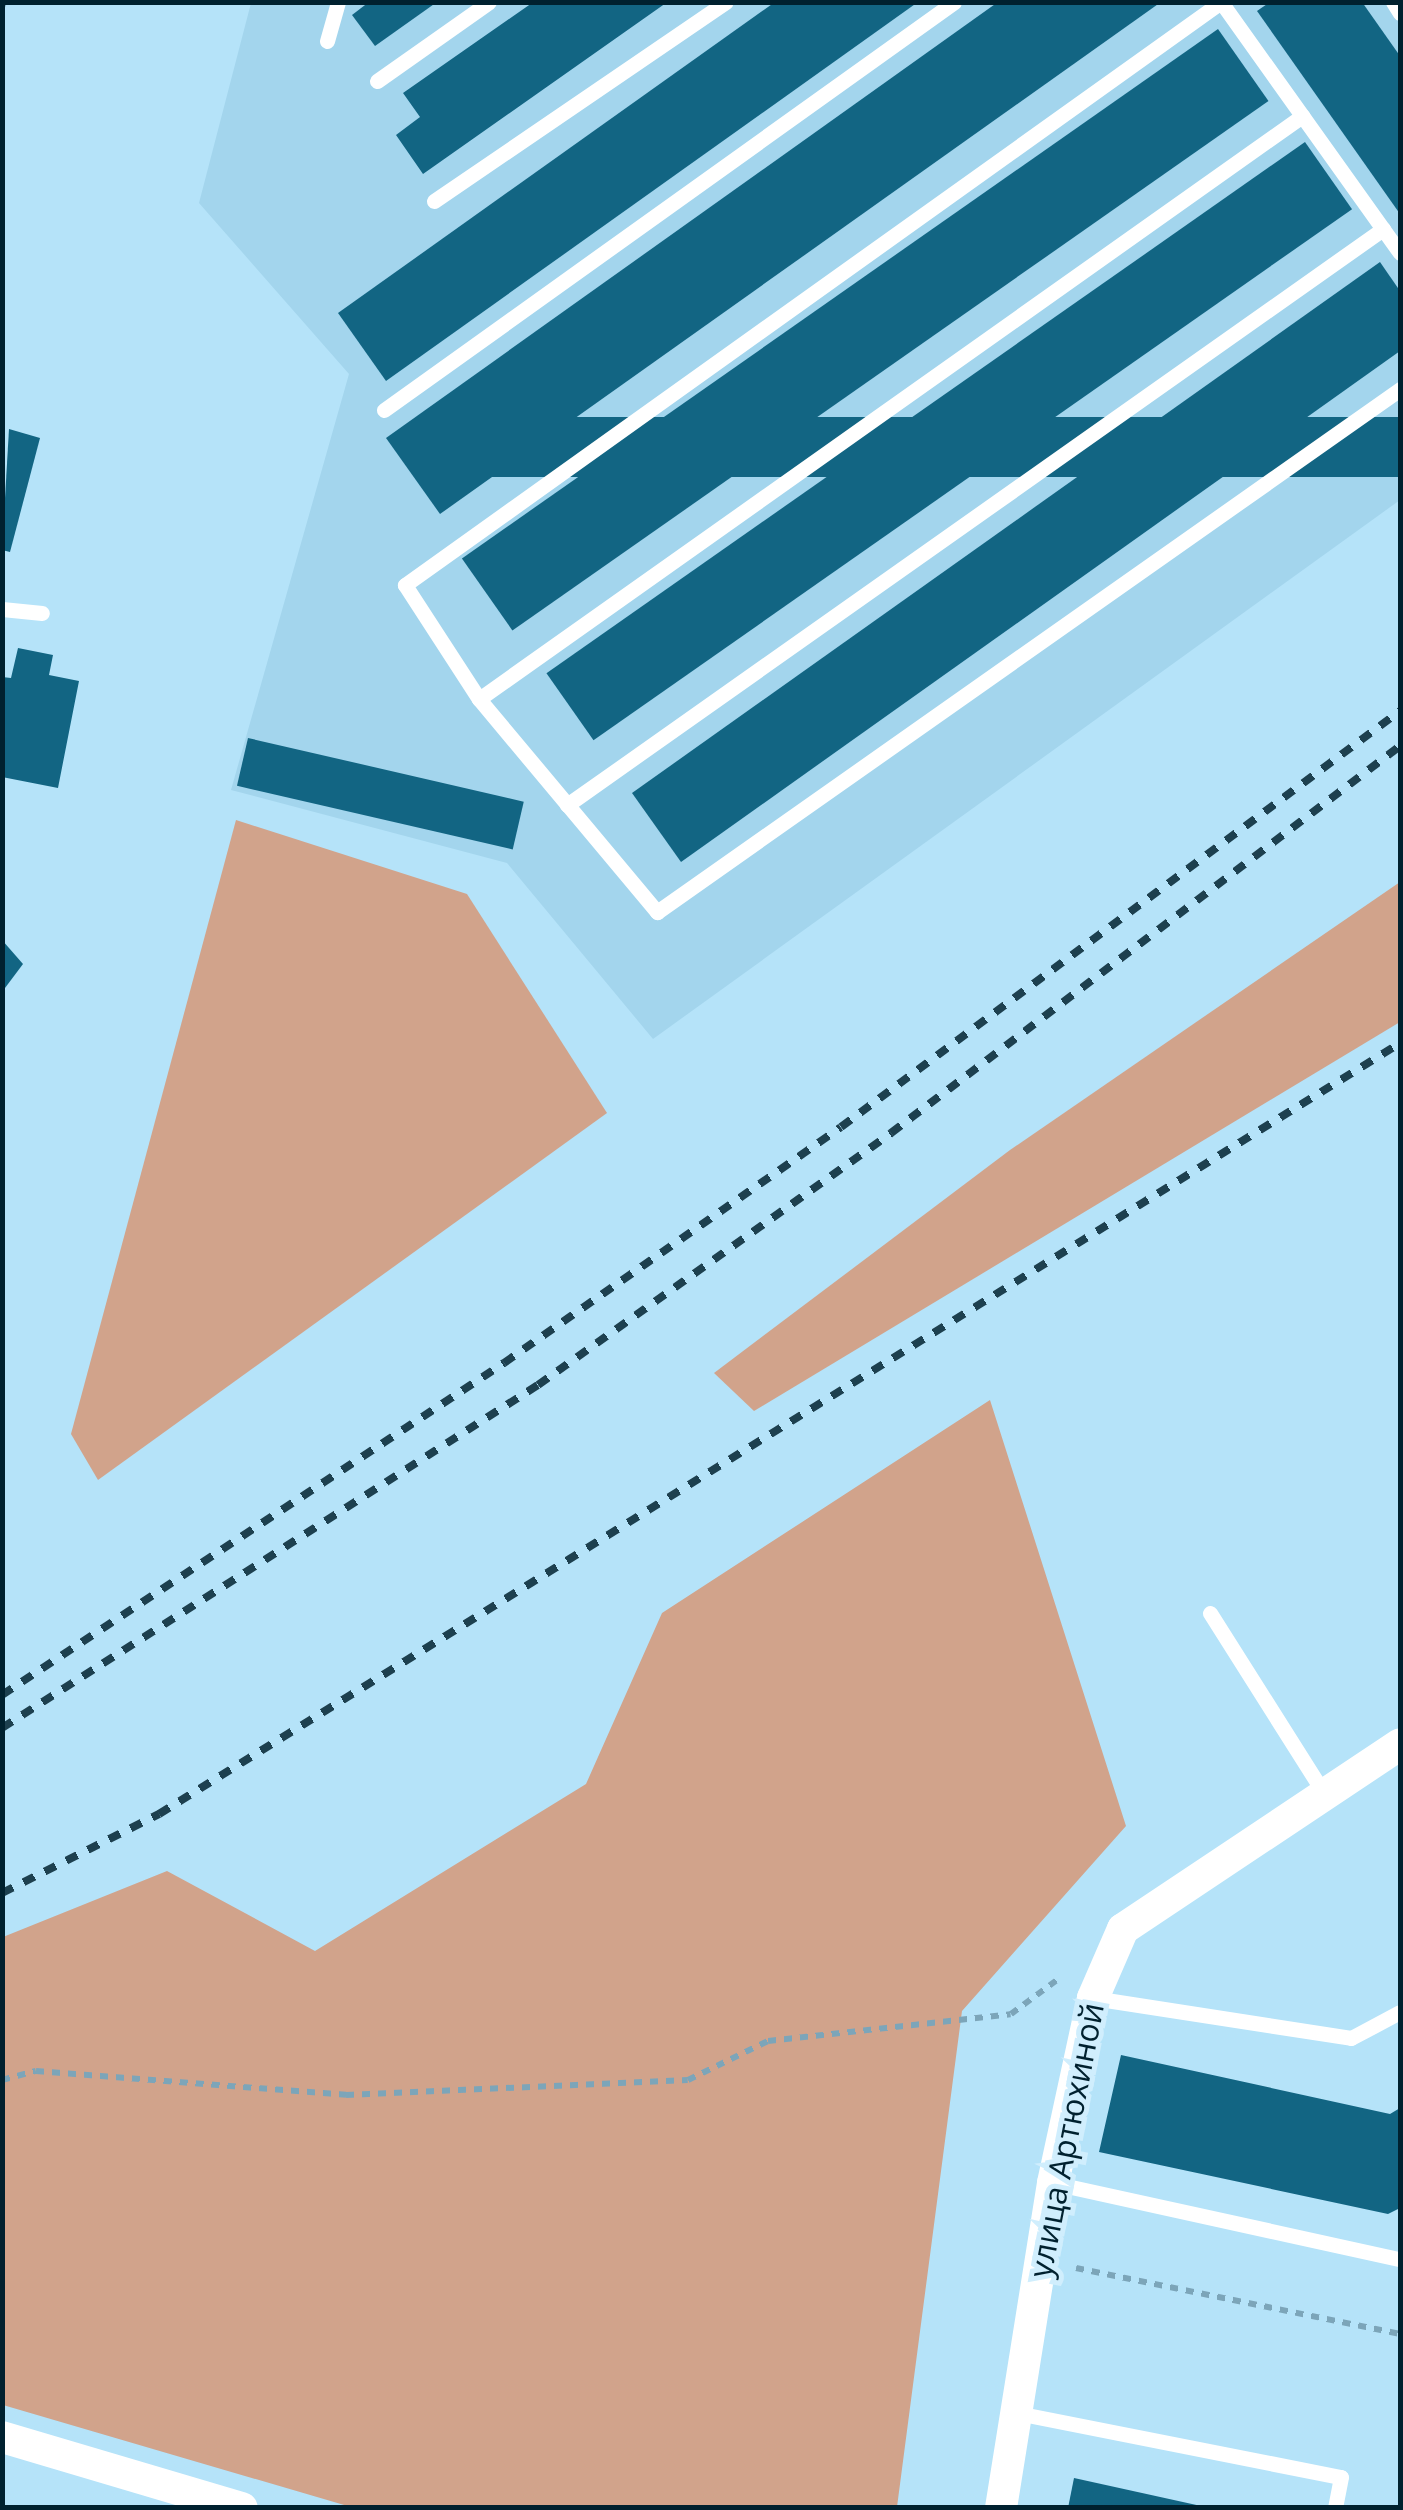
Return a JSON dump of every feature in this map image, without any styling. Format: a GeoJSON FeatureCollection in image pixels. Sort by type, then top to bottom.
{"type":"FeatureCollection","features":[{"type":"Feature","properties":{"kind":"street","name":"улица Артюхиной"},"geometry":{"type":"LineString","coordinates":[[1001,2508],[1052,2183],[1093,1998],[1123,1929],[1400,1744]]}},
{"type":"Feature","properties":{"kind":"street"},"geometry":{"type":"LineString","coordinates":[[2,2437],[242,2508]]}},
{"type":"Feature","properties":{"kind":"lane"},"geometry":{"type":"LineString","coordinates":[[328,41],[338,2]]}},
{"type":"Feature","properties":{"kind":"lane"},"geometry":{"type":"LineString","coordinates":[[377,81],[489,2]]}},
{"type":"Feature","properties":{"kind":"lane"},"geometry":{"type":"LineString","coordinates":[[434,201],[726,2]]}},
{"type":"Feature","properties":{"kind":"lane"},"geometry":{"type":"LineString","coordinates":[[384,410],[954,2]]}},
{"type":"Feature","properties":{"kind":"lane"},"geometry":{"type":"LineString","coordinates":[[1400,253],[1221,2],[405,585],[479,699],[658,912],[1400,388]]}},
{"type":"Feature","properties":{"kind":"lane"},"geometry":{"type":"LineString","coordinates":[[1393,2],[1400,13]]}},
{"type":"Feature","properties":{"kind":"lane"},"geometry":{"type":"LineString","coordinates":[[479,699],[1302,116]]}},
{"type":"Feature","properties":{"kind":"lane"},"geometry":{"type":"LineString","coordinates":[[568,805],[1383,229]]}},
{"type":"Feature","properties":{"kind":"lane"},"geometry":{"type":"LineString","coordinates":[[2,609],[42,612]]}},
{"type":"Feature","properties":{"kind":"lane"},"geometry":{"type":"LineString","coordinates":[[1210,1613],[1324,1793]]}},
{"type":"Feature","properties":{"kind":"lane"},"geometry":{"type":"LineString","coordinates":[[1093,1998],[1351,2038],[1400,2012]]}},
{"type":"Feature","properties":{"kind":"lane"},"geometry":{"type":"LineString","coordinates":[[1052,2183],[1400,2259]]}},
{"type":"Feature","properties":{"kind":"lane"},"geometry":{"type":"LineString","coordinates":[[1017,2413],[1341,2477],[1334,2508]]}},
{"type":"Feature","properties":{"kind":"path"},"geometry":{"type":"LineString","coordinates":[[2,2080],[36,2072],[346,2095],[688,2080],[768,2041],[1012,2014],[1067,1972]]}},
{"type":"Feature","properties":{"kind":"path"},"geometry":{"type":"LineString","coordinates":[[1040,2261],[1400,2334]]}},
{"type":"Feature","properties":{"kind":"shaded area"},"geometry":{"type":"Polygon","coordinates":[[[251,3],[1400,3],[1400,500],[653,1039],[507,863],[231,790],[349,374],[199,203],[251,3]]]}},
{"type":"Feature","properties":{"kind":"shaded area"},"geometry":{"type":"Polygon","coordinates":[[[236,820],[467,894],[607,1113],[98,1480],[71,1434],[236,820]]]}},
{"type":"Feature","properties":{"kind":"shaded area"},"geometry":{"type":"Polygon","coordinates":[[[1400,882],[1400,1022],[754,1411],[714,1373],[1010,1150],[1400,882]]]}},
{"type":"Feature","properties":{"kind":"shaded area"},"geometry":{"type":"Polygon","coordinates":[[[990,1400],[1126,1826],[962,2011],[897,2507],[351,2507],[3,2405],[3,1937],[167,1871],[315,1951],[586,1784],[662,1613],[990,1400]]]}},
{"type":"Feature","properties":{"kind":"building"},"geometry":{"type":"Polygon","coordinates":[[[369,2],[437,2],[375,46],[352,15],[369,2]]]}},
{"type":"Feature","properties":{"kind":"building"},"geometry":{"type":"Polygon","coordinates":[[[775,2],[918,2],[386,381],[338,313],[775,2]]]}},
{"type":"Feature","properties":{"kind":"building"},"geometry":{"type":"Polygon","coordinates":[[[998,2],[1161,2],[440,514],[386,438],[998,2]]]}},
{"type":"Feature","properties":{"kind":"building"},"geometry":{"type":"Polygon","coordinates":[[[1270,2],[1362,2],[1400,56],[1400,214],[1257,11],[1270,2]]]}},
{"type":"Feature","properties":{"kind":"building"},"geometry":{"type":"Polygon","coordinates":[[[532,3],[666,3],[423,174],[396,135],[420,117],[403,93],[532,3]]]}},
{"type":"Feature","properties":{"kind":"building"},"geometry":{"type":"Polygon","coordinates":[[[1218,29],[1268,101],[512,630],[462,558],[1218,29]]]}},
{"type":"Feature","properties":{"kind":"building"},"geometry":{"type":"Polygon","coordinates":[[[1305,142],[1352,209],[593,740],[546,673],[1305,142]]]}},
{"type":"Feature","properties":{"kind":"building"},"geometry":{"type":"Polygon","coordinates":[[[1380,262],[1400,291],[1400,351],[681,862],[632,793],[1380,262]]]}},
{"type":"Feature","properties":{"kind":"building"},"geometry":{"type":"Polygon","coordinates":[[[446,417],[1400,417],[1400,477],[446,477],[446,417]]]}},
{"type":"Feature","properties":{"kind":"building"},"geometry":{"type":"Polygon","coordinates":[[[9,429],[40,438],[10,552],[2,550],[9,429]]]}},
{"type":"Feature","properties":{"kind":"building"},"geometry":{"type":"Polygon","coordinates":[[[18,648],[53,655],[49,675],[79,681],[58,788],[2,777],[2,677],[11,678],[18,648]]]}},
{"type":"Feature","properties":{"kind":"building"},"geometry":{"type":"Polygon","coordinates":[[[248,738],[524,802],[513,849],[237,786],[248,738]]]}},
{"type":"Feature","properties":{"kind":"building"},"geometry":{"type":"Polygon","coordinates":[[[2,940],[23,964],[2,992],[2,940]]]}},
{"type":"Feature","properties":{"kind":"building"},"geometry":{"type":"Polygon","coordinates":[[[1121,2055],[1390,2114],[1400,2108],[1400,2208],[1388,2214],[1099,2152],[1121,2055]]]}},
{"type":"Feature","properties":{"kind":"building"},"geometry":{"type":"Polygon","coordinates":[[[1074,2478],[1201,2506],[1201,2508],[1068,2508],[1074,2478]]]}},
{"type":"Feature","properties":{"kind":"railway"},"geometry":{"type":"LineString","coordinates":[[2,1695],[504,1363],[841,1127],[1400,711]]}},
{"type":"Feature","properties":{"kind":"railway"},"geometry":{"type":"LineString","coordinates":[[2,1728],[538,1385],[891,1133],[1400,746]]}},
{"type":"Feature","properties":{"kind":"railway"},"geometry":{"type":"LineString","coordinates":[[2,1893],[159,1814],[1400,1043]]}}]}
